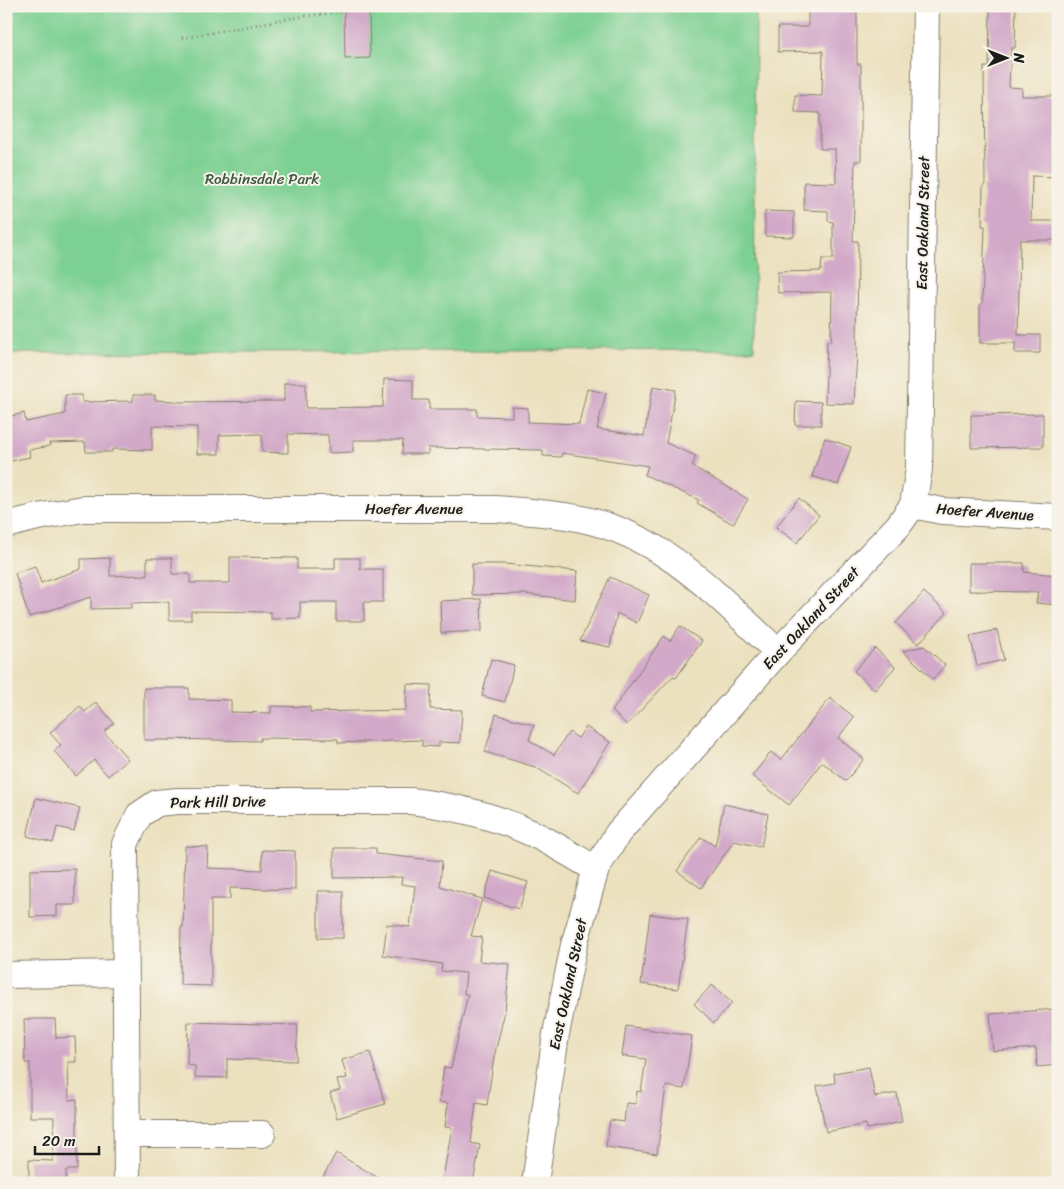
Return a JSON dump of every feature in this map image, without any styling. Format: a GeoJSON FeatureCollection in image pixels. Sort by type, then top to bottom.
{"type":"FeatureCollection","features":[{"type":"Feature","properties":{"kind":"street","name":"East Oakland Street"},"geometry":{"type":"LineString","coordinates":[[534,1183],[556,1034],[568,971],[596,869],[618,833],[778,652],[898,526],[913,505],[919,459],[926,6]]}},
{"type":"Feature","properties":{"kind":"street","name":"Hoefer Avenue"},"geometry":{"type":"LineString","coordinates":[[913,505],[942,511],[1058,517]]}},
{"type":"Feature","properties":{"kind":"street","name":"Hoefer Avenue"},"geometry":{"type":"LineString","coordinates":[[6,525],[38,516],[83,509],[495,509],[549,513],[584,519],[628,534],[666,554],[694,574],[778,652]]}},
{"type":"Feature","properties":{"kind":"street","name":"Park Hill Drive"},"geometry":{"type":"LineString","coordinates":[[127,1183],[126,844],[139,815],[157,803],[178,801],[411,801],[446,806],[490,817],[530,832],[596,869]]}},
{"type":"Feature","properties":{"kind":"street"},"geometry":{"type":"LineString","coordinates":[[6,975],[125,973]]}},
{"type":"Feature","properties":{"kind":"street"},"geometry":{"type":"LineString","coordinates":[[126,1134],[262,1134]]}},
{"type":"Feature","properties":{"kind":"path"},"geometry":{"type":"LineString","coordinates":[[182,38],[292,18],[344,11]]}},
{"type":"Feature","properties":{"kind":"green space","name":"Robbinsdale Park"},"geometry":{"type":"Polygon","coordinates":[[[6,6],[756,6],[754,350],[6,353],[6,6]]]}},
{"type":"Feature","properties":{"kind":"building"},"geometry":{"type":"Polygon","coordinates":[[[808,6],[857,6],[857,64],[861,64],[861,161],[855,161],[853,241],[858,241],[857,353],[854,404],[825,403],[827,341],[831,341],[832,292],[778,293],[777,272],[821,271],[822,259],[833,259],[833,222],[828,221],[828,211],[804,210],[804,182],[836,183],[835,149],[820,149],[820,113],[795,112],[795,95],[822,96],[823,51],[778,52],[778,27],[808,27],[808,6]]]}},
{"type":"Feature","properties":{"kind":"building"},"geometry":{"type":"Polygon","coordinates":[[[990,6],[1016,6],[1015,48],[1011,48],[1009,87],[1022,88],[1022,96],[1056,96],[1058,177],[1032,176],[1031,221],[1058,221],[1058,240],[1020,240],[1018,335],[1040,335],[1040,353],[1015,353],[1015,343],[980,343],[980,304],[982,304],[985,226],[982,226],[983,186],[985,186],[984,67],[989,67],[990,6]]]}},
{"type":"Feature","properties":{"kind":"building"},"geometry":{"type":"Polygon","coordinates":[[[369,10],[370,58],[345,59],[344,11],[369,10]]]}},
{"type":"Feature","properties":{"kind":"building"},"geometry":{"type":"Polygon","coordinates":[[[765,211],[794,212],[794,237],[765,236],[765,211]]]}},
{"type":"Feature","properties":{"kind":"building"},"geometry":{"type":"Polygon","coordinates":[[[384,379],[413,380],[413,400],[429,400],[429,409],[477,409],[477,416],[512,417],[512,407],[528,408],[528,422],[579,424],[587,389],[606,393],[597,429],[644,436],[653,386],[676,390],[666,443],[696,456],[692,466],[748,499],[733,524],[697,503],[699,500],[645,475],[648,466],[562,453],[561,457],[543,456],[543,450],[428,448],[428,454],[402,454],[403,440],[353,440],[353,452],[329,453],[328,435],[288,434],[288,453],[262,452],[262,434],[219,435],[219,454],[197,454],[197,427],[152,426],[152,450],[112,449],[112,452],[86,452],[85,442],[49,443],[50,446],[29,450],[30,457],[6,462],[6,417],[24,413],[26,422],[65,414],[65,395],[82,395],[82,402],[133,401],[133,395],[155,395],[155,400],[175,402],[284,401],[284,383],[306,383],[306,408],[383,407],[384,379]]]}},
{"type":"Feature","properties":{"kind":"building"},"geometry":{"type":"Polygon","coordinates":[[[796,401],[821,402],[821,425],[795,425],[796,401]]]}},
{"type":"Feature","properties":{"kind":"building"},"geometry":{"type":"Polygon","coordinates":[[[1043,414],[1043,447],[971,448],[971,415],[1043,414]]]}},
{"type":"Feature","properties":{"kind":"building"},"geometry":{"type":"Polygon","coordinates":[[[825,438],[851,447],[838,485],[812,476],[825,438]]]}},
{"type":"Feature","properties":{"kind":"building"},"geometry":{"type":"Polygon","coordinates":[[[799,498],[819,515],[797,543],[776,527],[799,498]]]}},
{"type":"Feature","properties":{"kind":"building"},"geometry":{"type":"Polygon","coordinates":[[[230,557],[297,558],[297,569],[335,569],[335,558],[360,558],[360,569],[383,569],[383,602],[364,602],[364,621],[336,621],[336,602],[300,602],[300,618],[271,619],[271,612],[191,611],[191,620],[169,620],[169,602],[131,603],[131,608],[91,609],[91,597],[29,617],[15,573],[35,566],[41,583],[81,569],[81,559],[110,558],[110,576],[147,575],[147,558],[172,558],[172,574],[190,574],[190,583],[230,583],[230,557]]]}},
{"type":"Feature","properties":{"kind":"building"},"geometry":{"type":"Polygon","coordinates":[[[969,563],[1024,563],[1024,572],[1058,575],[1058,605],[1036,603],[1038,592],[969,591],[969,563]]]}},
{"type":"Feature","properties":{"kind":"building"},"geometry":{"type":"Polygon","coordinates":[[[472,564],[505,564],[577,571],[575,600],[524,594],[472,595],[472,564]]]}},
{"type":"Feature","properties":{"kind":"building"},"geometry":{"type":"Polygon","coordinates":[[[610,577],[649,595],[637,623],[617,613],[610,647],[580,641],[610,577]]]}},
{"type":"Feature","properties":{"kind":"building"},"geometry":{"type":"Polygon","coordinates":[[[924,592],[947,613],[918,644],[896,623],[924,592]]]}},
{"type":"Feature","properties":{"kind":"building"},"geometry":{"type":"Polygon","coordinates":[[[481,599],[482,631],[441,633],[440,601],[481,599]]]}},
{"type":"Feature","properties":{"kind":"building"},"geometry":{"type":"Polygon","coordinates":[[[680,626],[702,641],[676,678],[673,676],[627,725],[612,711],[664,636],[670,641],[680,626]]]}},
{"type":"Feature","properties":{"kind":"building"},"geometry":{"type":"Polygon","coordinates":[[[997,630],[1004,660],[977,666],[970,636],[997,630]]]}},
{"type":"Feature","properties":{"kind":"building"},"geometry":{"type":"Polygon","coordinates":[[[924,646],[945,665],[933,679],[903,651],[924,646]]]}},
{"type":"Feature","properties":{"kind":"building"},"geometry":{"type":"Polygon","coordinates":[[[875,648],[895,667],[875,690],[854,671],[875,648]]]}},
{"type":"Feature","properties":{"kind":"building"},"geometry":{"type":"Polygon","coordinates":[[[491,659],[514,665],[505,702],[482,696],[491,659]]]}},
{"type":"Feature","properties":{"kind":"building"},"geometry":{"type":"Polygon","coordinates":[[[407,684],[431,685],[430,709],[462,710],[460,743],[439,742],[439,747],[422,746],[422,740],[338,743],[338,739],[260,738],[260,741],[144,740],[144,688],[189,688],[189,699],[231,700],[231,712],[271,713],[271,706],[310,707],[310,712],[406,710],[407,684]]]}},
{"type":"Feature","properties":{"kind":"building"},"geometry":{"type":"Polygon","coordinates":[[[830,698],[854,717],[838,738],[864,759],[846,781],[822,762],[789,805],[752,776],[771,752],[781,760],[830,698]]]}},
{"type":"Feature","properties":{"kind":"building"},"geometry":{"type":"Polygon","coordinates":[[[96,702],[114,723],[104,732],[128,759],[108,776],[94,760],[76,776],[54,751],[61,745],[50,733],[80,706],[85,712],[96,702]]]}},
{"type":"Feature","properties":{"kind":"building"},"geometry":{"type":"Polygon","coordinates":[[[496,714],[534,725],[529,740],[554,755],[569,732],[578,738],[586,727],[610,742],[578,793],[535,767],[485,752],[496,714]]]}},
{"type":"Feature","properties":{"kind":"building"},"geometry":{"type":"Polygon","coordinates":[[[36,798],[80,808],[74,831],[57,827],[53,843],[27,836],[36,798]]]}},
{"type":"Feature","properties":{"kind":"building"},"geometry":{"type":"Polygon","coordinates":[[[724,804],[768,814],[761,847],[734,841],[701,888],[677,871],[701,837],[715,846],[724,804]]]}},
{"type":"Feature","properties":{"kind":"building"},"geometry":{"type":"Polygon","coordinates":[[[185,846],[208,847],[207,868],[262,870],[262,850],[295,851],[295,890],[230,888],[230,899],[211,899],[211,986],[180,985],[185,846]]]}},
{"type":"Feature","properties":{"kind":"building"},"geometry":{"type":"Polygon","coordinates":[[[334,848],[376,848],[376,854],[442,861],[440,886],[482,899],[471,936],[482,937],[479,961],[510,964],[505,1011],[494,1057],[487,1105],[476,1103],[471,1143],[480,1145],[473,1183],[442,1183],[452,1128],[445,1127],[448,1103],[439,1102],[444,1067],[451,1068],[468,994],[464,994],[466,973],[441,971],[442,964],[383,955],[387,924],[410,927],[415,886],[401,884],[402,877],[334,878],[334,848]]]}},
{"type":"Feature","properties":{"kind":"building"},"geometry":{"type":"Polygon","coordinates":[[[75,869],[75,905],[57,905],[57,916],[30,917],[30,870],[75,869]]]}},
{"type":"Feature","properties":{"kind":"building"},"geometry":{"type":"Polygon","coordinates":[[[492,871],[528,882],[519,909],[484,898],[492,871]]]}},
{"type":"Feature","properties":{"kind":"building"},"geometry":{"type":"Polygon","coordinates":[[[318,891],[343,891],[343,938],[318,938],[318,891]]]}},
{"type":"Feature","properties":{"kind":"building"},"geometry":{"type":"Polygon","coordinates":[[[650,914],[688,919],[678,989],[641,984],[650,914]]]}},
{"type":"Feature","properties":{"kind":"building"},"geometry":{"type":"Polygon","coordinates":[[[712,985],[732,1003],[714,1023],[694,1004],[712,985]]]}},
{"type":"Feature","properties":{"kind":"building"},"geometry":{"type":"Polygon","coordinates":[[[1058,1009],[1058,1065],[1037,1067],[1036,1048],[993,1051],[990,1014],[1058,1009]]]}},
{"type":"Feature","properties":{"kind":"building"},"geometry":{"type":"Polygon","coordinates":[[[24,1019],[55,1019],[56,1038],[75,1037],[76,1062],[68,1062],[69,1100],[77,1099],[77,1170],[66,1170],[66,1183],[29,1183],[29,1160],[53,1161],[54,1117],[30,1117],[30,1063],[25,1063],[24,1019]]]}},
{"type":"Feature","properties":{"kind":"building"},"geometry":{"type":"Polygon","coordinates":[[[188,1022],[298,1025],[296,1061],[227,1059],[227,1078],[195,1077],[195,1066],[187,1065],[188,1022]]]}},
{"type":"Feature","properties":{"kind":"building"},"geometry":{"type":"Polygon","coordinates":[[[626,1026],[692,1036],[684,1089],[666,1086],[657,1154],[606,1147],[610,1120],[624,1122],[626,1103],[636,1104],[637,1091],[641,1092],[646,1059],[622,1056],[626,1026]]]}},
{"type":"Feature","properties":{"kind":"building"},"geometry":{"type":"Polygon","coordinates":[[[370,1052],[385,1104],[337,1118],[330,1093],[340,1090],[337,1080],[347,1078],[342,1060],[370,1052]]]}},
{"type":"Feature","properties":{"kind":"building"},"geometry":{"type":"Polygon","coordinates":[[[869,1067],[875,1097],[897,1093],[902,1122],[867,1129],[866,1124],[826,1132],[817,1086],[835,1083],[834,1073],[869,1067]]]}},
{"type":"Feature","properties":{"kind":"building"},"geometry":{"type":"Polygon","coordinates":[[[336,1153],[387,1183],[333,1183],[323,1177],[336,1153]]]}}]}
